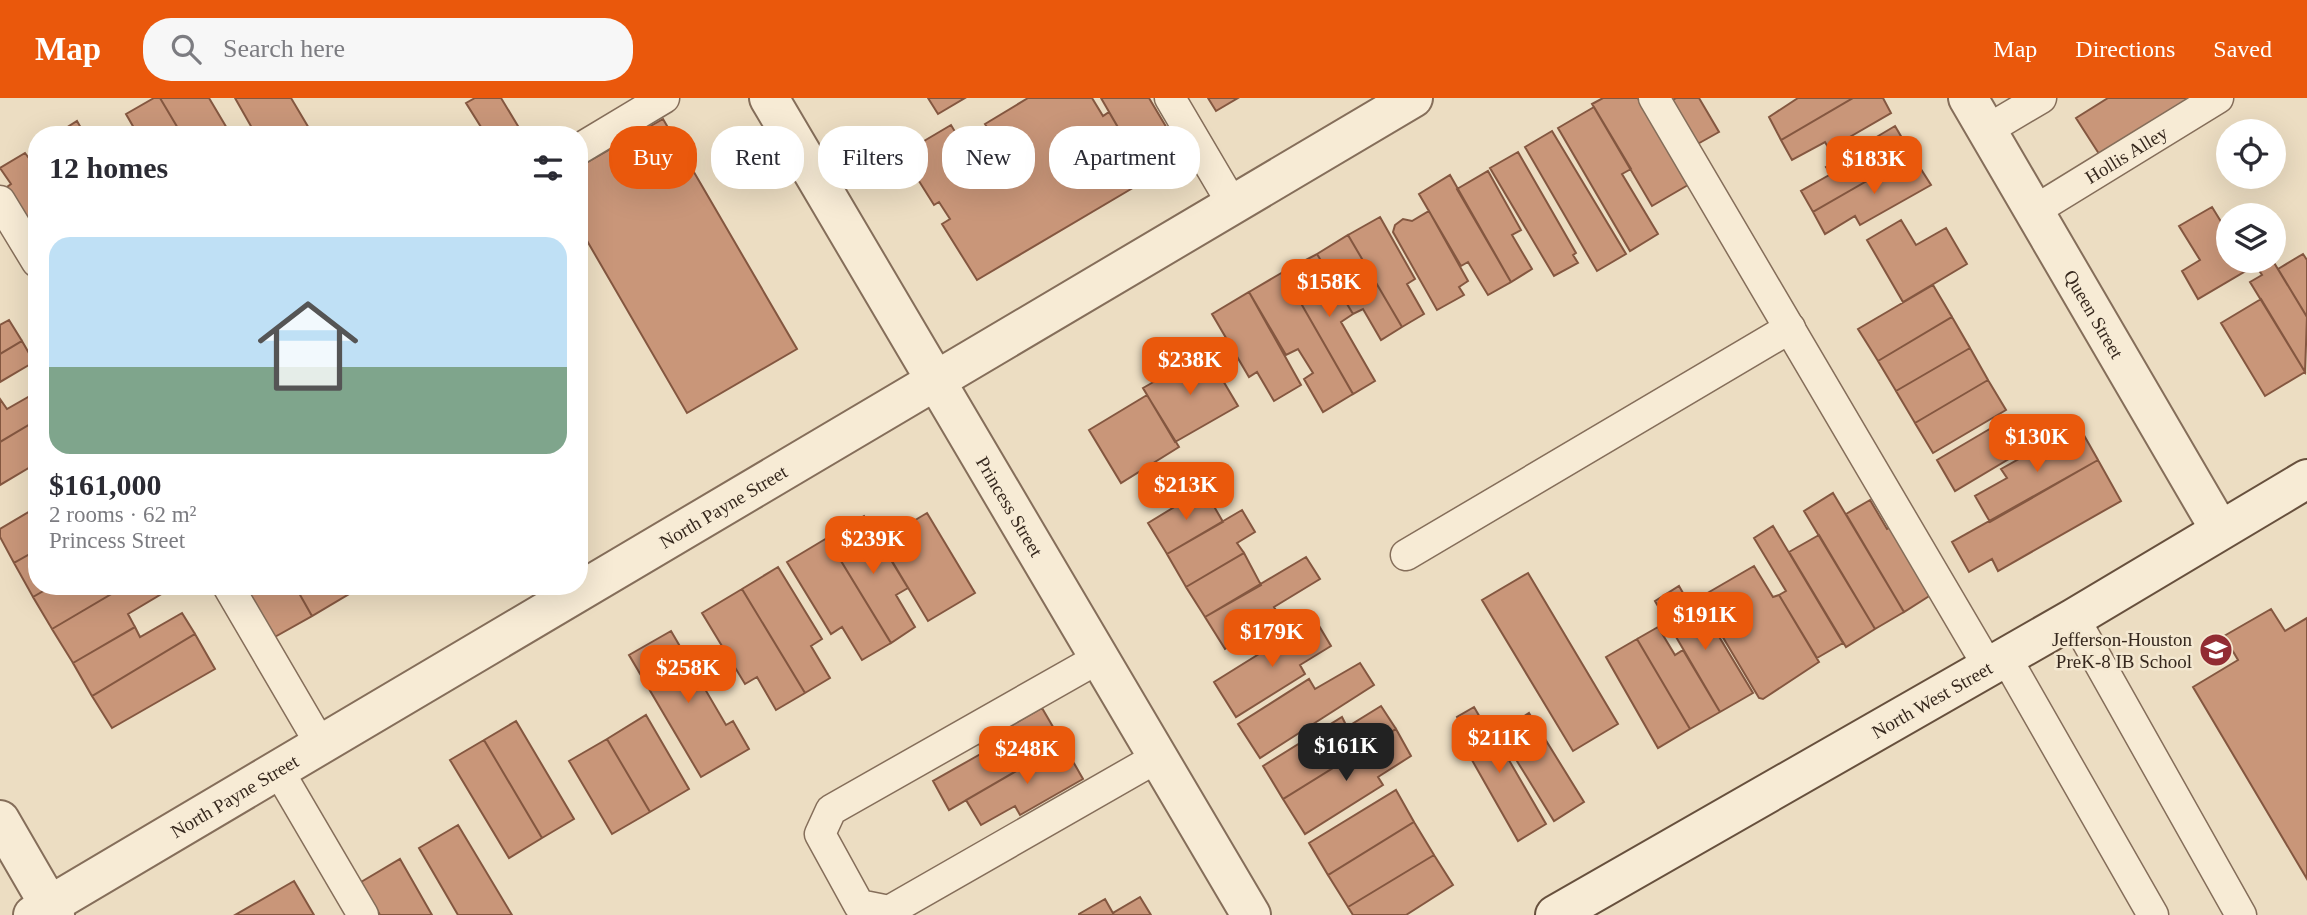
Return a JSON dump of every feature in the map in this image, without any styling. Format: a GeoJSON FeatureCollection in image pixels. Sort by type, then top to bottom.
{"type":"FeatureCollection","features":[{"type":"Feature","properties":{"kind":"street","name":"Princess Street"},"geometry":{"type":"LineString","coordinates":[[769,98],[1251,915]]}},
{"type":"Feature","properties":{"kind":"street","name":"North Payne Street"},"geometry":{"type":"LineString","coordinates":[[588,587],[1413,98]]}},
{"type":"Feature","properties":{"kind":"street","name":"Queen Street"},"geometry":{"type":"LineString","coordinates":[[1978,114],[2220,530]]}},
{"type":"Feature","properties":{"kind":"street","name":"North West Street"},"geometry":{"type":"LineString","coordinates":[[1555,915],[2074,618],[2307,479]]}},
{"type":"Feature","properties":{"kind":"street","name":"North Payne Street"},"geometry":{"type":"LineString","coordinates":[[46,912],[278,770],[574,595]]}},
{"type":"Feature","properties":{"kind":"street"},"geometry":{"type":"LineString","coordinates":[[0,820],[46,912]]}},
{"type":"Feature","properties":{"kind":"lane"},"geometry":{"type":"LineString","coordinates":[[588,144],[664,98]]}},
{"type":"Feature","properties":{"kind":"lane"},"geometry":{"type":"LineString","coordinates":[[1170,98],[1233,205]]}},
{"type":"Feature","properties":{"kind":"lane"},"geometry":{"type":"LineString","coordinates":[[1654,98],[1790,328],[2153,915]]}},
{"type":"Feature","properties":{"kind":"lane"},"geometry":{"type":"LineString","coordinates":[[1978,114],[2040,98]]}},
{"type":"Feature","properties":{"kind":"lane","name":"Hollis Alley"},"geometry":{"type":"LineString","coordinates":[[2034,211],[2218,98]]}},
{"type":"Feature","properties":{"kind":"lane"},"geometry":{"type":"LineString","coordinates":[[0,201],[28,247]]}},
{"type":"Feature","properties":{"kind":"lane"},"geometry":{"type":"LineString","coordinates":[[1406,555],[1790,328]]}},
{"type":"Feature","properties":{"kind":"lane"},"geometry":{"type":"LineString","coordinates":[[234,595],[321,745]]}},
{"type":"Feature","properties":{"kind":"lane"},"geometry":{"type":"LineString","coordinates":[[2074,618],[2241,915]]}},
{"type":"Feature","properties":{"kind":"lane"},"geometry":{"type":"LineString","coordinates":[[1099,658],[831,810],[820,834],[859,905],[889,911],[1158,757]]}},
{"type":"Feature","properties":{"kind":"lane"},"geometry":{"type":"LineString","coordinates":[[278,770],[363,915]]}},
{"type":"Feature","properties":{"kind":"building"},"geometry":{"type":"Polygon","coordinates":[[[154,98],[160,98],[177,126],[133,126],[126,114],[154,98]]]}},
{"type":"Feature","properties":{"kind":"building"},"geometry":{"type":"Polygon","coordinates":[[[160,98],[209,98],[226,126],[177,126],[160,98]]]}},
{"type":"Feature","properties":{"kind":"building"},"geometry":{"type":"Polygon","coordinates":[[[235,98],[291,98],[308,126],[251,126],[235,98]]]}},
{"type":"Feature","properties":{"kind":"building"},"geometry":{"type":"Polygon","coordinates":[[[475,98],[501,98],[518,126],[480,126],[466,103],[475,98]]]}},
{"type":"Feature","properties":{"kind":"building"},"geometry":{"type":"Polygon","coordinates":[[[928,98],[965,98],[938,114],[928,98]]]}},
{"type":"Feature","properties":{"kind":"building"},"geometry":{"type":"Polygon","coordinates":[[[1028,98],[1092,98],[1103,116],[1109,112],[1117,126],[1049,126],[1049,189],[1131,189],[977,280],[942,224],[950,219],[939,202],[934,205],[924,189],[928,189],[928,139],[942,130],[942,189],[1035,189],[1035,126],[985,124],[1028,98]]]}},
{"type":"Feature","properties":{"kind":"building"},"geometry":{"type":"Polygon","coordinates":[[[1101,98],[1149,98],[1166,126],[1117,126],[1101,98]]]}},
{"type":"Feature","properties":{"kind":"building"},"geometry":{"type":"Polygon","coordinates":[[[1208,98],[1238,98],[1216,111],[1208,98]]]}},
{"type":"Feature","properties":{"kind":"building"},"geometry":{"type":"Polygon","coordinates":[[[1603,98],[1638,98],[1688,185],[1652,206],[1592,104],[1603,98]]]}},
{"type":"Feature","properties":{"kind":"building"},"geometry":{"type":"Polygon","coordinates":[[[1676,98],[1699,98],[1719,132],[1694,146],[1668,102],[1676,98]]]}},
{"type":"Feature","properties":{"kind":"building"},"geometry":{"type":"Polygon","coordinates":[[[1798,98],[1853,98],[1781,140],[1769,117],[1798,98]]]}},
{"type":"Feature","properties":{"kind":"building"},"geometry":{"type":"Polygon","coordinates":[[[1853,98],[1883,98],[1891,113],[1829,149],[1825,142],[1792,160],[1781,140],[1853,98]]]}},
{"type":"Feature","properties":{"kind":"building"},"geometry":{"type":"Polygon","coordinates":[[[2108,98],[2196,98],[2101,157],[2076,118],[2108,98]]]}},
{"type":"Feature","properties":{"kind":"building"},"geometry":{"type":"Polygon","coordinates":[[[1594,107],[1631,169],[1622,174],[1658,234],[1630,251],[1558,128],[1594,107]]]}},
{"type":"Feature","properties":{"kind":"building"},"geometry":{"type":"Polygon","coordinates":[[[663,119],[667,126],[651,126],[663,119]]]}},
{"type":"Feature","properties":{"kind":"building"},"geometry":{"type":"Polygon","coordinates":[[[1895,126],[1912,155],[1813,212],[1801,191],[1831,174],[1826,167],[1895,126]]]}},
{"type":"Feature","properties":{"kind":"building"},"geometry":{"type":"Polygon","coordinates":[[[1552,131],[1626,254],[1597,271],[1525,147],[1552,131]]]}},
{"type":"Feature","properties":{"kind":"building"},"geometry":{"type":"Polygon","coordinates":[[[609,150],[609,189],[697,189],[697,177],[797,349],[687,413],[588,242],[588,162],[609,150]]]}},
{"type":"Feature","properties":{"kind":"building"},"geometry":{"type":"Polygon","coordinates":[[[1518,152],[1576,253],[1573,255],[1578,263],[1554,276],[1490,168],[1518,152]]]}},
{"type":"Feature","properties":{"kind":"building"},"geometry":{"type":"Polygon","coordinates":[[[25,153],[28,157],[28,220],[7,187],[11,184],[0,168],[25,153]]]}},
{"type":"Feature","properties":{"kind":"building"},"geometry":{"type":"Polygon","coordinates":[[[1912,155],[1931,185],[1860,225],[1855,216],[1825,234],[1813,212],[1912,155]]]}},
{"type":"Feature","properties":{"kind":"building"},"geometry":{"type":"Polygon","coordinates":[[[1488,171],[1521,230],[1512,235],[1532,269],[1511,282],[1457,189],[1488,171]]]}},
{"type":"Feature","properties":{"kind":"building"},"geometry":{"type":"Polygon","coordinates":[[[1450,175],[1511,282],[1488,295],[1468,262],[1461,266],[1419,194],[1450,175]]]}},
{"type":"Feature","properties":{"kind":"building"},"geometry":{"type":"Polygon","coordinates":[[[2212,207],[2216,214],[2216,273],[2242,273],[2198,299],[2182,271],[2200,260],[2179,226],[2212,207]]]}},
{"type":"Feature","properties":{"kind":"building"},"geometry":{"type":"Polygon","coordinates":[[[1429,211],[1468,281],[1459,287],[1464,295],[1437,310],[1393,232],[1395,225],[1403,219],[1412,221],[1429,211]]]}},
{"type":"Feature","properties":{"kind":"building"},"geometry":{"type":"Polygon","coordinates":[[[1380,217],[1415,279],[1407,284],[1424,314],[1402,327],[1348,235],[1380,217]]]}},
{"type":"Feature","properties":{"kind":"building"},"geometry":{"type":"Polygon","coordinates":[[[1901,220],[1916,245],[1946,228],[1967,264],[1903,302],[1867,240],[1901,220]]]}},
{"type":"Feature","properties":{"kind":"building"},"geometry":{"type":"Polygon","coordinates":[[[1348,235],[1402,327],[1381,340],[1363,309],[1353,314],[1317,254],[1348,235]]]}},
{"type":"Feature","properties":{"kind":"building"},"geometry":{"type":"Polygon","coordinates":[[[1317,254],[1353,314],[1341,322],[1375,381],[1353,394],[1283,272],[1317,254]]]}},
{"type":"Feature","properties":{"kind":"building"},"geometry":{"type":"Polygon","coordinates":[[[2303,254],[2307,260],[2307,317],[2280,273],[2286,273],[2286,264],[2303,254]]]}},
{"type":"Feature","properties":{"kind":"building"},"geometry":{"type":"Polygon","coordinates":[[[1283,272],[1353,394],[1323,412],[1304,379],[1313,373],[1298,349],[1286,355],[1249,292],[1283,272]]]}},
{"type":"Feature","properties":{"kind":"building"},"geometry":{"type":"Polygon","coordinates":[[[2261,273],[2280,273],[2307,317],[2305,372],[2250,282],[2262,275],[2261,273]]]}},
{"type":"Feature","properties":{"kind":"building"},"geometry":{"type":"Polygon","coordinates":[[[1933,285],[1952,317],[1878,361],[1858,329],[1933,285]]]}},
{"type":"Feature","properties":{"kind":"building"},"geometry":{"type":"Polygon","coordinates":[[[1249,292],[1301,385],[1274,401],[1257,372],[1249,377],[1212,314],[1249,292]]]}},
{"type":"Feature","properties":{"kind":"building"},"geometry":{"type":"Polygon","coordinates":[[[2261,299],[2305,372],[2265,396],[2221,323],[2261,299]]]}},
{"type":"Feature","properties":{"kind":"building"},"geometry":{"type":"Polygon","coordinates":[[[1952,317],[1970,348],[1896,391],[1878,361],[1952,317]]]}},
{"type":"Feature","properties":{"kind":"building"},"geometry":{"type":"Polygon","coordinates":[[[9,320],[22,341],[0,354],[0,325],[9,320]]]}},
{"type":"Feature","properties":{"kind":"building"},"geometry":{"type":"Polygon","coordinates":[[[22,341],[28,352],[28,366],[0,382],[0,354],[22,341]]]}},
{"type":"Feature","properties":{"kind":"building"},"geometry":{"type":"Polygon","coordinates":[[[1970,348],[1988,380],[1915,423],[1896,391],[1970,348]]]}},
{"type":"Feature","properties":{"kind":"building"},"geometry":{"type":"Polygon","coordinates":[[[1206,352],[1238,406],[1175,442],[1143,388],[1206,352]]]}},
{"type":"Feature","properties":{"kind":"building"},"geometry":{"type":"Polygon","coordinates":[[[1988,380],[2006,410],[1933,453],[1915,423],[1988,380]]]}},
{"type":"Feature","properties":{"kind":"building"},"geometry":{"type":"Polygon","coordinates":[[[1147,395],[1179,447],[1121,483],[1089,430],[1147,395]]]}},
{"type":"Feature","properties":{"kind":"building"},"geometry":{"type":"Polygon","coordinates":[[[28,397],[28,425],[0,442],[0,399],[7,409],[28,397]]]}},
{"type":"Feature","properties":{"kind":"building"},"geometry":{"type":"Polygon","coordinates":[[[2010,417],[2029,447],[1955,491],[1937,460],[2010,417]]]}},
{"type":"Feature","properties":{"kind":"building"},"geometry":{"type":"Polygon","coordinates":[[[28,425],[28,468],[0,485],[0,442],[28,425]]]}},
{"type":"Feature","properties":{"kind":"building"},"geometry":{"type":"Polygon","coordinates":[[[2081,430],[2098,460],[1990,522],[1975,496],[2007,478],[2001,469],[2067,432],[2070,437],[2081,430]]]}},
{"type":"Feature","properties":{"kind":"building"},"geometry":{"type":"Polygon","coordinates":[[[2098,460],[2121,501],[1998,571],[1992,559],[1969,572],[1952,542],[2098,460]]]}},
{"type":"Feature","properties":{"kind":"building"},"geometry":{"type":"Polygon","coordinates":[[[1204,489],[1223,522],[1167,554],[1148,523],[1204,489]]]}},
{"type":"Feature","properties":{"kind":"building"},"geometry":{"type":"Polygon","coordinates":[[[1833,493],[1904,612],[1875,629],[1804,511],[1833,493]]]}},
{"type":"Feature","properties":{"kind":"building"},"geometry":{"type":"Polygon","coordinates":[[[1870,500],[1887,529],[1893,526],[1934,593],[1904,612],[1846,514],[1870,500]]]}},
{"type":"Feature","properties":{"kind":"building"},"geometry":{"type":"Polygon","coordinates":[[[1242,510],[1255,532],[1237,543],[1244,553],[1186,587],[1167,554],[1242,510]]]}},
{"type":"Feature","properties":{"kind":"building"},"geometry":{"type":"Polygon","coordinates":[[[28,512],[28,555],[14,563],[0,537],[0,529],[28,512]]]}},
{"type":"Feature","properties":{"kind":"building"},"geometry":{"type":"Polygon","coordinates":[[[927,513],[975,593],[928,621],[880,541],[927,513]]]}},
{"type":"Feature","properties":{"kind":"building"},"geometry":{"type":"Polygon","coordinates":[[[864,516],[908,588],[896,595],[915,627],[891,643],[827,538],[864,516]]]}},
{"type":"Feature","properties":{"kind":"building"},"geometry":{"type":"Polygon","coordinates":[[[1773,526],[1843,643],[1817,658],[1779,595],[1786,591],[1754,538],[1773,526]]]}},
{"type":"Feature","properties":{"kind":"building"},"geometry":{"type":"Polygon","coordinates":[[[1819,535],[1875,629],[1846,647],[1789,552],[1819,535]]]}},
{"type":"Feature","properties":{"kind":"building"},"geometry":{"type":"Polygon","coordinates":[[[827,538],[891,643],[862,660],[842,627],[831,634],[787,562],[827,538]]]}},
{"type":"Feature","properties":{"kind":"building"},"geometry":{"type":"Polygon","coordinates":[[[1244,553],[1261,585],[1205,617],[1186,587],[1244,553]]]}},
{"type":"Feature","properties":{"kind":"building"},"geometry":{"type":"Polygon","coordinates":[[[28,555],[28,588],[14,563],[28,555]]]}},
{"type":"Feature","properties":{"kind":"building"},"geometry":{"type":"Polygon","coordinates":[[[1306,557],[1320,579],[1274,607],[1280,617],[1225,649],[1205,617],[1306,557]]]}},
{"type":"Feature","properties":{"kind":"building"},"geometry":{"type":"Polygon","coordinates":[[[1754,566],[1773,597],[1779,595],[1819,662],[1763,699],[1759,698],[1718,629],[1723,626],[1704,595],[1754,566]]]}},
{"type":"Feature","properties":{"kind":"building"},"geometry":{"type":"Polygon","coordinates":[[[778,567],[822,639],[811,646],[830,678],[805,693],[742,589],[778,567]]]}},
{"type":"Feature","properties":{"kind":"building"},"geometry":{"type":"Polygon","coordinates":[[[1528,573],[1618,724],[1573,751],[1482,600],[1528,573]]]}},
{"type":"Feature","properties":{"kind":"building"},"geometry":{"type":"Polygon","coordinates":[[[1679,586],[1707,635],[1715,630],[1753,693],[1720,712],[1655,601],[1679,586]]]}},
{"type":"Feature","properties":{"kind":"building"},"geometry":{"type":"Polygon","coordinates":[[[742,589],[805,693],[776,710],[757,677],[745,684],[702,613],[742,589]]]}},
{"type":"Feature","properties":{"kind":"building"},"geometry":{"type":"Polygon","coordinates":[[[36,595],[110,595],[52,629],[33,597],[36,595]]]}},
{"type":"Feature","properties":{"kind":"building"},"geometry":{"type":"Polygon","coordinates":[[[110,595],[160,595],[128,614],[135,627],[73,663],[52,629],[110,595]]]}},
{"type":"Feature","properties":{"kind":"building"},"geometry":{"type":"Polygon","coordinates":[[[248,595],[300,595],[312,616],[273,638],[248,595]]]}},
{"type":"Feature","properties":{"kind":"building"},"geometry":{"type":"Polygon","coordinates":[[[300,595],[347,595],[312,616],[300,595]]]}},
{"type":"Feature","properties":{"kind":"building"},"geometry":{"type":"Polygon","coordinates":[[[2271,609],[2285,631],[2307,618],[2307,879],[2193,687],[2238,660],[2224,636],[2271,609]]]}},
{"type":"Feature","properties":{"kind":"building"},"geometry":{"type":"Polygon","coordinates":[[[182,613],[195,634],[92,696],[73,663],[135,627],[140,637],[182,613]]]}},
{"type":"Feature","properties":{"kind":"building"},"geometry":{"type":"Polygon","coordinates":[[[1315,619],[1331,646],[1300,665],[1305,674],[1236,717],[1214,682],[1315,619]]]}},
{"type":"Feature","properties":{"kind":"building"},"geometry":{"type":"Polygon","coordinates":[[[1658,627],[1675,655],[1683,650],[1720,712],[1690,729],[1637,639],[1658,627]]]}},
{"type":"Feature","properties":{"kind":"building"},"geometry":{"type":"Polygon","coordinates":[[[671,631],[726,725],[733,721],[749,749],[701,777],[629,655],[671,631]]]}},
{"type":"Feature","properties":{"kind":"building"},"geometry":{"type":"Polygon","coordinates":[[[195,634],[215,669],[112,728],[92,696],[195,634]]]}},
{"type":"Feature","properties":{"kind":"building"},"geometry":{"type":"Polygon","coordinates":[[[1637,639],[1690,729],[1658,748],[1606,657],[1637,639]]]}},
{"type":"Feature","properties":{"kind":"building"},"geometry":{"type":"Polygon","coordinates":[[[1360,663],[1374,685],[1260,758],[1238,724],[1309,679],[1315,689],[1360,663]]]}},
{"type":"Feature","properties":{"kind":"building"},"geometry":{"type":"Polygon","coordinates":[[[1381,706],[1396,729],[1283,799],[1263,766],[1342,717],[1347,727],[1381,706]]]}},
{"type":"Feature","properties":{"kind":"building"},"geometry":{"type":"Polygon","coordinates":[[[1474,707],[1481,719],[1484,717],[1546,824],[1518,841],[1456,732],[1463,729],[1457,717],[1474,707]]]}},
{"type":"Feature","properties":{"kind":"building"},"geometry":{"type":"Polygon","coordinates":[[[1042,708],[1063,744],[949,810],[933,781],[984,752],[979,744],[1042,708]]]}},
{"type":"Feature","properties":{"kind":"building"},"geometry":{"type":"Polygon","coordinates":[[[1529,713],[1584,802],[1554,821],[1499,732],[1529,713]]]}},
{"type":"Feature","properties":{"kind":"building"},"geometry":{"type":"Polygon","coordinates":[[[646,715],[689,789],[650,812],[607,739],[646,715]]]}},
{"type":"Feature","properties":{"kind":"building"},"geometry":{"type":"Polygon","coordinates":[[[516,721],[574,819],[542,838],[484,740],[516,721]]]}},
{"type":"Feature","properties":{"kind":"building"},"geometry":{"type":"Polygon","coordinates":[[[1396,729],[1411,756],[1378,777],[1383,785],[1305,834],[1283,799],[1396,729]]]}},
{"type":"Feature","properties":{"kind":"building"},"geometry":{"type":"Polygon","coordinates":[[[607,739],[650,812],[612,834],[569,761],[607,739]]]}},
{"type":"Feature","properties":{"kind":"building"},"geometry":{"type":"Polygon","coordinates":[[[484,740],[542,838],[509,858],[450,760],[484,740]]]}},
{"type":"Feature","properties":{"kind":"building"},"geometry":{"type":"Polygon","coordinates":[[[1063,744],[1083,779],[1020,815],[1015,806],[981,825],[966,800],[1063,744]]]}},
{"type":"Feature","properties":{"kind":"building"},"geometry":{"type":"Polygon","coordinates":[[[1396,790],[1414,822],[1328,875],[1309,843],[1396,790]]]}},
{"type":"Feature","properties":{"kind":"building"},"geometry":{"type":"Polygon","coordinates":[[[1414,822],[1434,855],[1348,907],[1328,875],[1414,822]]]}},
{"type":"Feature","properties":{"kind":"building"},"geometry":{"type":"Polygon","coordinates":[[[458,825],[512,915],[458,915],[419,848],[458,825]]]}},
{"type":"Feature","properties":{"kind":"building"},"geometry":{"type":"Polygon","coordinates":[[[1434,855],[1453,885],[1406,915],[1353,915],[1348,907],[1434,855]]]}},
{"type":"Feature","properties":{"kind":"building"},"geometry":{"type":"Polygon","coordinates":[[[400,859],[432,915],[380,915],[361,882],[400,859]]]}},
{"type":"Feature","properties":{"kind":"building"},"geometry":{"type":"Polygon","coordinates":[[[294,881],[314,915],[235,915],[294,881]]]}},
{"type":"Feature","properties":{"kind":"building"},"geometry":{"type":"Polygon","coordinates":[[[1140,897],[1151,915],[1114,915],[1113,913],[1140,897]]]}},
{"type":"Feature","properties":{"kind":"building"},"geometry":{"type":"Polygon","coordinates":[[[1105,899],[1114,915],[1079,915],[1079,914],[1105,899]]]}},
{"type":"Feature","properties":{"kind":"place","name":"Jefferson-Houston PreK-8 IB School"},"geometry":{"type":"Point","coordinates":[2216,650]}}]}
